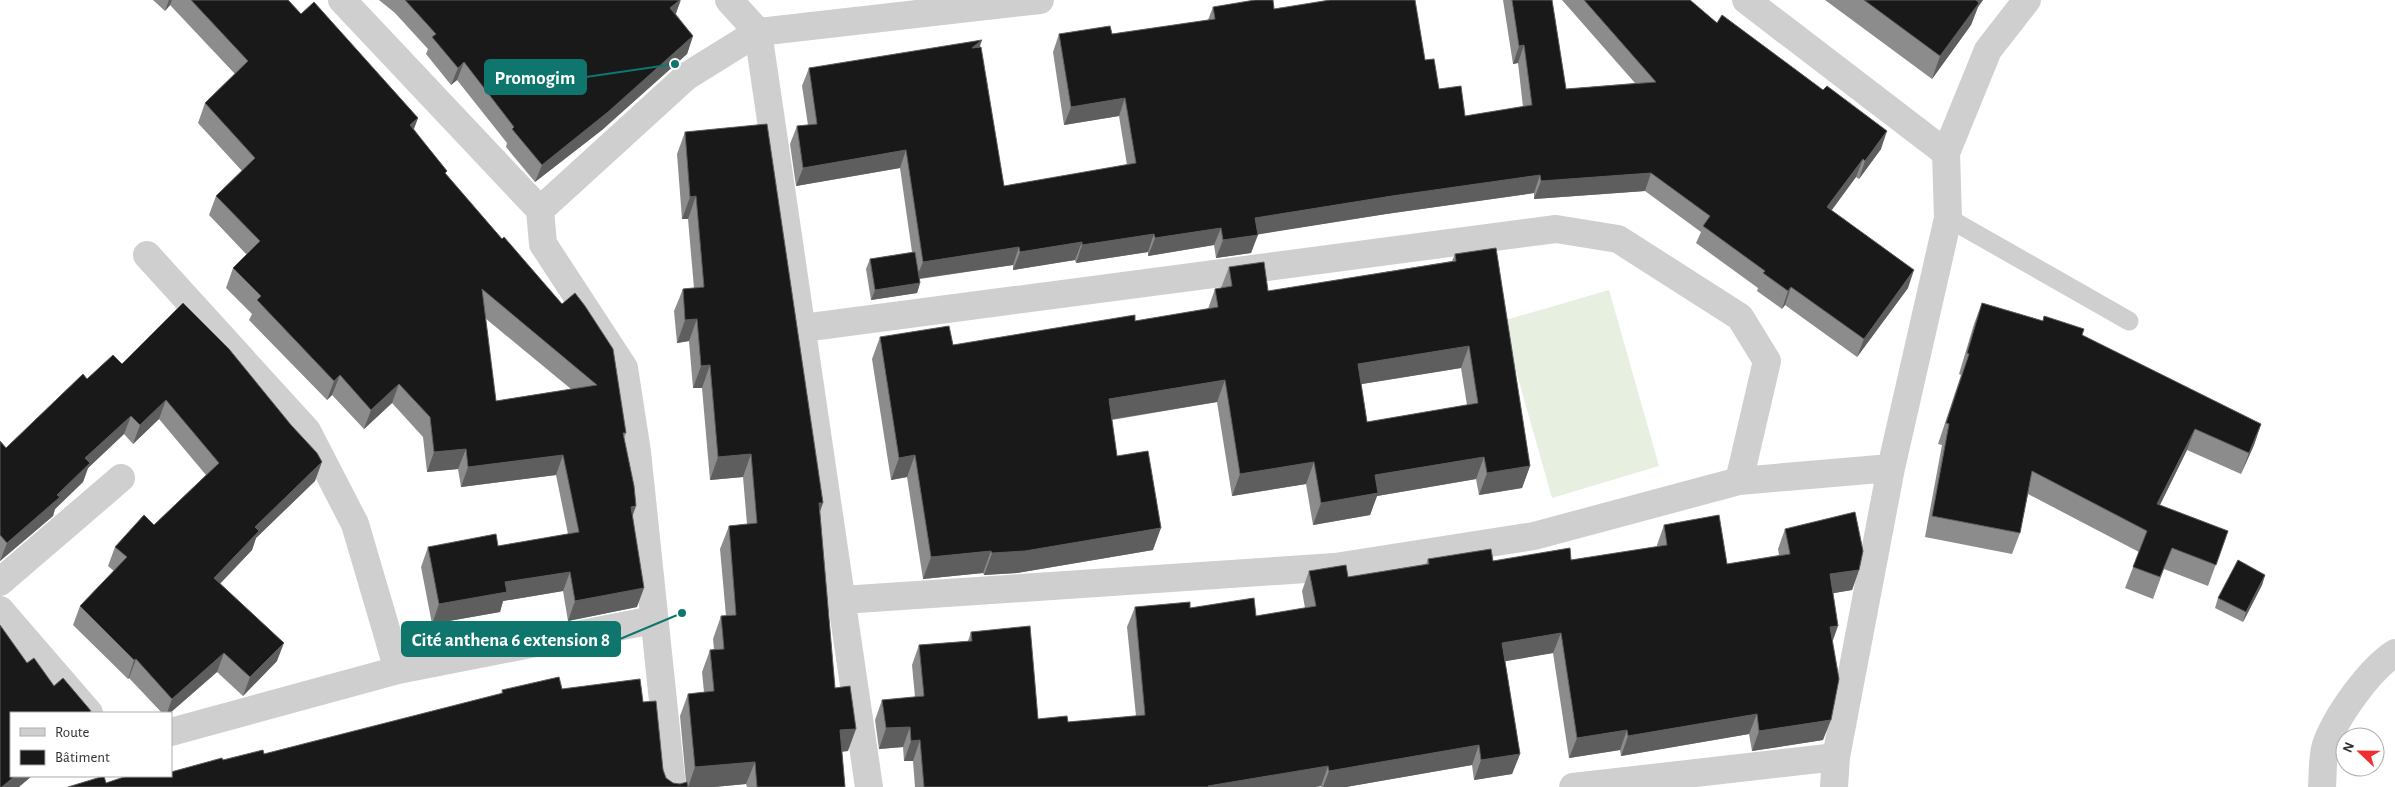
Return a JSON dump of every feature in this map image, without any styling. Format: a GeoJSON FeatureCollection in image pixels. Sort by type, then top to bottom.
{"type":"FeatureCollection","features":[{"type":"Feature","properties":{"kind":"street"},"geometry":{"type":"LineString","coordinates":[[342,0],[540,210],[543,244],[624,368],[637,452],[653,620],[672,787]]}},
{"type":"Feature","properties":{"kind":"street"},"geometry":{"type":"LineString","coordinates":[[729,0],[758,32],[869,787]]}},
{"type":"Feature","properties":{"kind":"street"},"geometry":{"type":"LineString","coordinates":[[540,210],[687,76],[758,32],[1040,0]]}},
{"type":"Feature","properties":{"kind":"street"},"geometry":{"type":"LineString","coordinates":[[1746,0],[1946,152]]}},
{"type":"Feature","properties":{"kind":"street"},"geometry":{"type":"LineString","coordinates":[[1834,787],[1836,757],[1891,468],[1948,218],[1946,152],[1988,50],[2027,0]]}},
{"type":"Feature","properties":{"kind":"street"},"geometry":{"type":"LineString","coordinates":[[803,328],[1556,229],[1618,239],[1740,317],[1767,362],[1739,481]]}},
{"type":"Feature","properties":{"kind":"street"},"geometry":{"type":"LineString","coordinates":[[147,255],[307,431],[355,524],[398,670]]}},
{"type":"Feature","properties":{"kind":"street"},"geometry":{"type":"LineString","coordinates":[[842,600],[1335,567],[1534,536],[1739,481],[1891,468]]}},
{"type":"Feature","properties":{"kind":"street"},"geometry":{"type":"LineString","coordinates":[[0,582],[121,478]]}},
{"type":"Feature","properties":{"kind":"street"},"geometry":{"type":"LineString","coordinates":[[0,610],[88,712]]}},
{"type":"Feature","properties":{"kind":"street"},"geometry":{"type":"LineString","coordinates":[[172,732],[398,670],[653,620]]}},
{"type":"Feature","properties":{"kind":"street"},"geometry":{"type":"LineString","coordinates":[[2322,787],[2326,746],[2346,706],[2385,659],[2395,653]]}},
{"type":"Feature","properties":{"kind":"street"},"geometry":{"type":"LineString","coordinates":[[1573,787],[1836,757]]}},
{"type":"Feature","properties":{"kind":"lane"},"geometry":{"type":"LineString","coordinates":[[1948,218],[2129,321]]}},
{"type":"Feature","properties":{"kind":"green space"},"geometry":{"type":"Polygon","coordinates":[[[1609,290],[1659,466],[1552,498],[1502,321],[1609,290]]]}},
{"type":"Feature","properties":{"kind":"building"},"geometry":{"type":"Polygon","coordinates":[[[191,0],[288,0],[301,14],[314,2],[418,118],[410,125],[447,171],[445,173],[502,239],[504,237],[562,304],[575,293],[585,306],[613,349],[626,433],[623,433],[634,486],[636,506],[631,507],[644,588],[575,601],[570,572],[505,582],[507,592],[439,604],[428,547],[496,534],[498,546],[579,532],[563,455],[468,467],[466,449],[434,452],[430,417],[399,384],[371,410],[340,375],[334,381],[257,300],[261,296],[233,268],[260,241],[216,196],[255,158],[205,103],[248,61],[191,0]],[[482,289],[496,401],[597,385],[482,289]]]}},
{"type":"Feature","properties":{"kind":"building"},"geometry":{"type":"Polygon","coordinates":[[[405,0],[680,0],[670,8],[693,36],[608,112],[542,165],[512,129],[514,127],[464,62],[458,68],[432,37],[436,34],[405,0]]]}},
{"type":"Feature","properties":{"kind":"building"},"geometry":{"type":"Polygon","coordinates":[[[1255,0],[1273,0],[1274,9],[1330,0],[1415,0],[1425,60],[1434,59],[1439,89],[1461,86],[1465,116],[1532,105],[1524,45],[1519,46],[1512,0],[1552,0],[1566,89],[1656,82],[1584,0],[1690,0],[1717,23],[1722,15],[1823,90],[1827,86],[1887,131],[1827,207],[1914,270],[1864,339],[1791,287],[1788,291],[1763,273],[1765,271],[1703,226],[1710,216],[1651,173],[1541,181],[1540,175],[1392,196],[1255,218],[1258,235],[1223,240],[1221,228],[1155,238],[1154,234],[1082,245],[1082,242],[1020,252],[1019,247],[923,262],[906,150],[803,168],[797,126],[817,124],[809,68],[982,40],[972,48],[981,47],[1004,186],[1136,163],[1125,98],[1071,107],[1059,34],[1110,26],[1112,34],[1215,19],[1213,7],[1255,0]]]}},
{"type":"Feature","properties":{"kind":"building"},"geometry":{"type":"Polygon","coordinates":[[[1864,0],[1976,0],[1979,3],[1940,56],[1864,0]]]}},
{"type":"Feature","properties":{"kind":"building"},"geometry":{"type":"Polygon","coordinates":[[[767,124],[823,503],[819,503],[835,688],[850,686],[856,729],[840,730],[845,787],[757,787],[755,762],[695,767],[688,694],[714,691],[710,650],[724,649],[721,616],[736,615],[729,526],[757,523],[751,454],[718,457],[710,365],[701,366],[697,319],[685,320],[683,289],[704,287],[696,196],[690,197],[685,132],[767,124]]]}},
{"type":"Feature","properties":{"kind":"building"},"geometry":{"type":"Polygon","coordinates":[[[1496,248],[1530,466],[1487,473],[1484,457],[1375,475],[1378,493],[1321,503],[1314,462],[1240,474],[1225,380],[1109,399],[1117,456],[1148,451],[1161,528],[1025,551],[992,553],[991,551],[931,557],[915,455],[899,458],[880,337],[949,326],[953,345],[1135,315],[1135,321],[1218,307],[1215,289],[1232,286],[1229,267],[1264,262],[1268,291],[1456,261],[1455,254],[1496,248]],[[1469,346],[1358,364],[1367,422],[1478,403],[1469,346]]]}},
{"type":"Feature","properties":{"kind":"building"},"geometry":{"type":"Polygon","coordinates":[[[915,252],[920,283],[875,290],[870,259],[915,252]]]}},
{"type":"Feature","properties":{"kind":"building"},"geometry":{"type":"Polygon","coordinates":[[[183,303],[229,349],[291,425],[317,453],[322,462],[255,527],[259,531],[214,578],[284,643],[250,677],[224,653],[172,699],[136,659],[134,660],[80,606],[127,557],[115,547],[144,515],[154,525],[219,463],[166,400],[140,425],[131,416],[85,458],[90,463],[57,495],[60,497],[7,543],[0,535],[0,441],[6,448],[83,374],[87,379],[113,355],[122,364],[183,303]]]}},
{"type":"Feature","properties":{"kind":"building"},"geometry":{"type":"Polygon","coordinates":[[[1982,303],[2043,321],[2044,316],[2084,329],[2082,335],[2261,424],[2249,453],[2195,429],[2157,504],[2228,531],[2216,565],[2172,548],[2160,577],[2133,567],[2147,531],[2032,471],[2020,533],[1932,516],[1949,424],[1946,423],[1969,354],[1967,353],[1982,303]]]}},
{"type":"Feature","properties":{"kind":"building"},"geometry":{"type":"Polygon","coordinates":[[[1855,512],[1863,551],[1859,570],[1830,574],[1838,626],[1830,627],[1839,679],[1831,720],[1759,731],[1757,714],[1628,736],[1627,730],[1577,738],[1561,633],[1502,643],[1520,754],[1481,760],[1479,745],[1329,771],[1328,766],[1209,787],[924,787],[920,740],[911,741],[910,727],[886,728],[882,700],[924,696],[919,645],[972,641],[971,632],[1030,626],[1038,719],[1067,716],[1068,722],[1145,715],[1135,607],[1190,602],[1190,608],[1254,598],[1256,616],[1316,606],[1309,571],[1346,565],[1348,577],[1429,564],[1428,559],[1491,549],[1493,561],[1570,548],[1571,560],[1667,545],[1664,525],[1719,515],[1727,564],[1790,554],[1785,529],[1855,512]]]}},
{"type":"Feature","properties":{"kind":"building"},"geometry":{"type":"Polygon","coordinates":[[[2238,560],[2265,575],[2246,612],[2218,598],[2238,560]]]}},
{"type":"Feature","properties":{"kind":"building"},"geometry":{"type":"Polygon","coordinates":[[[0,625],[27,663],[34,658],[54,686],[63,678],[91,711],[10,712],[10,777],[14,777],[0,787],[0,625]]]}},
{"type":"Feature","properties":{"kind":"building"},"geometry":{"type":"Polygon","coordinates":[[[559,677],[562,689],[640,679],[643,702],[656,701],[663,770],[666,778],[673,783],[687,782],[688,787],[68,787],[101,777],[104,777],[106,783],[124,777],[172,777],[172,772],[222,758],[223,760],[263,750],[264,754],[503,693],[502,690],[559,677]]]}},
{"type":"Feature","properties":{"kind":"place","name":"Promogim"},"geometry":{"type":"Point","coordinates":[675,64]}},
{"type":"Feature","properties":{"kind":"place","name":"Cité anthena 6 extension 8"},"geometry":{"type":"Point","coordinates":[682,613]}}]}
